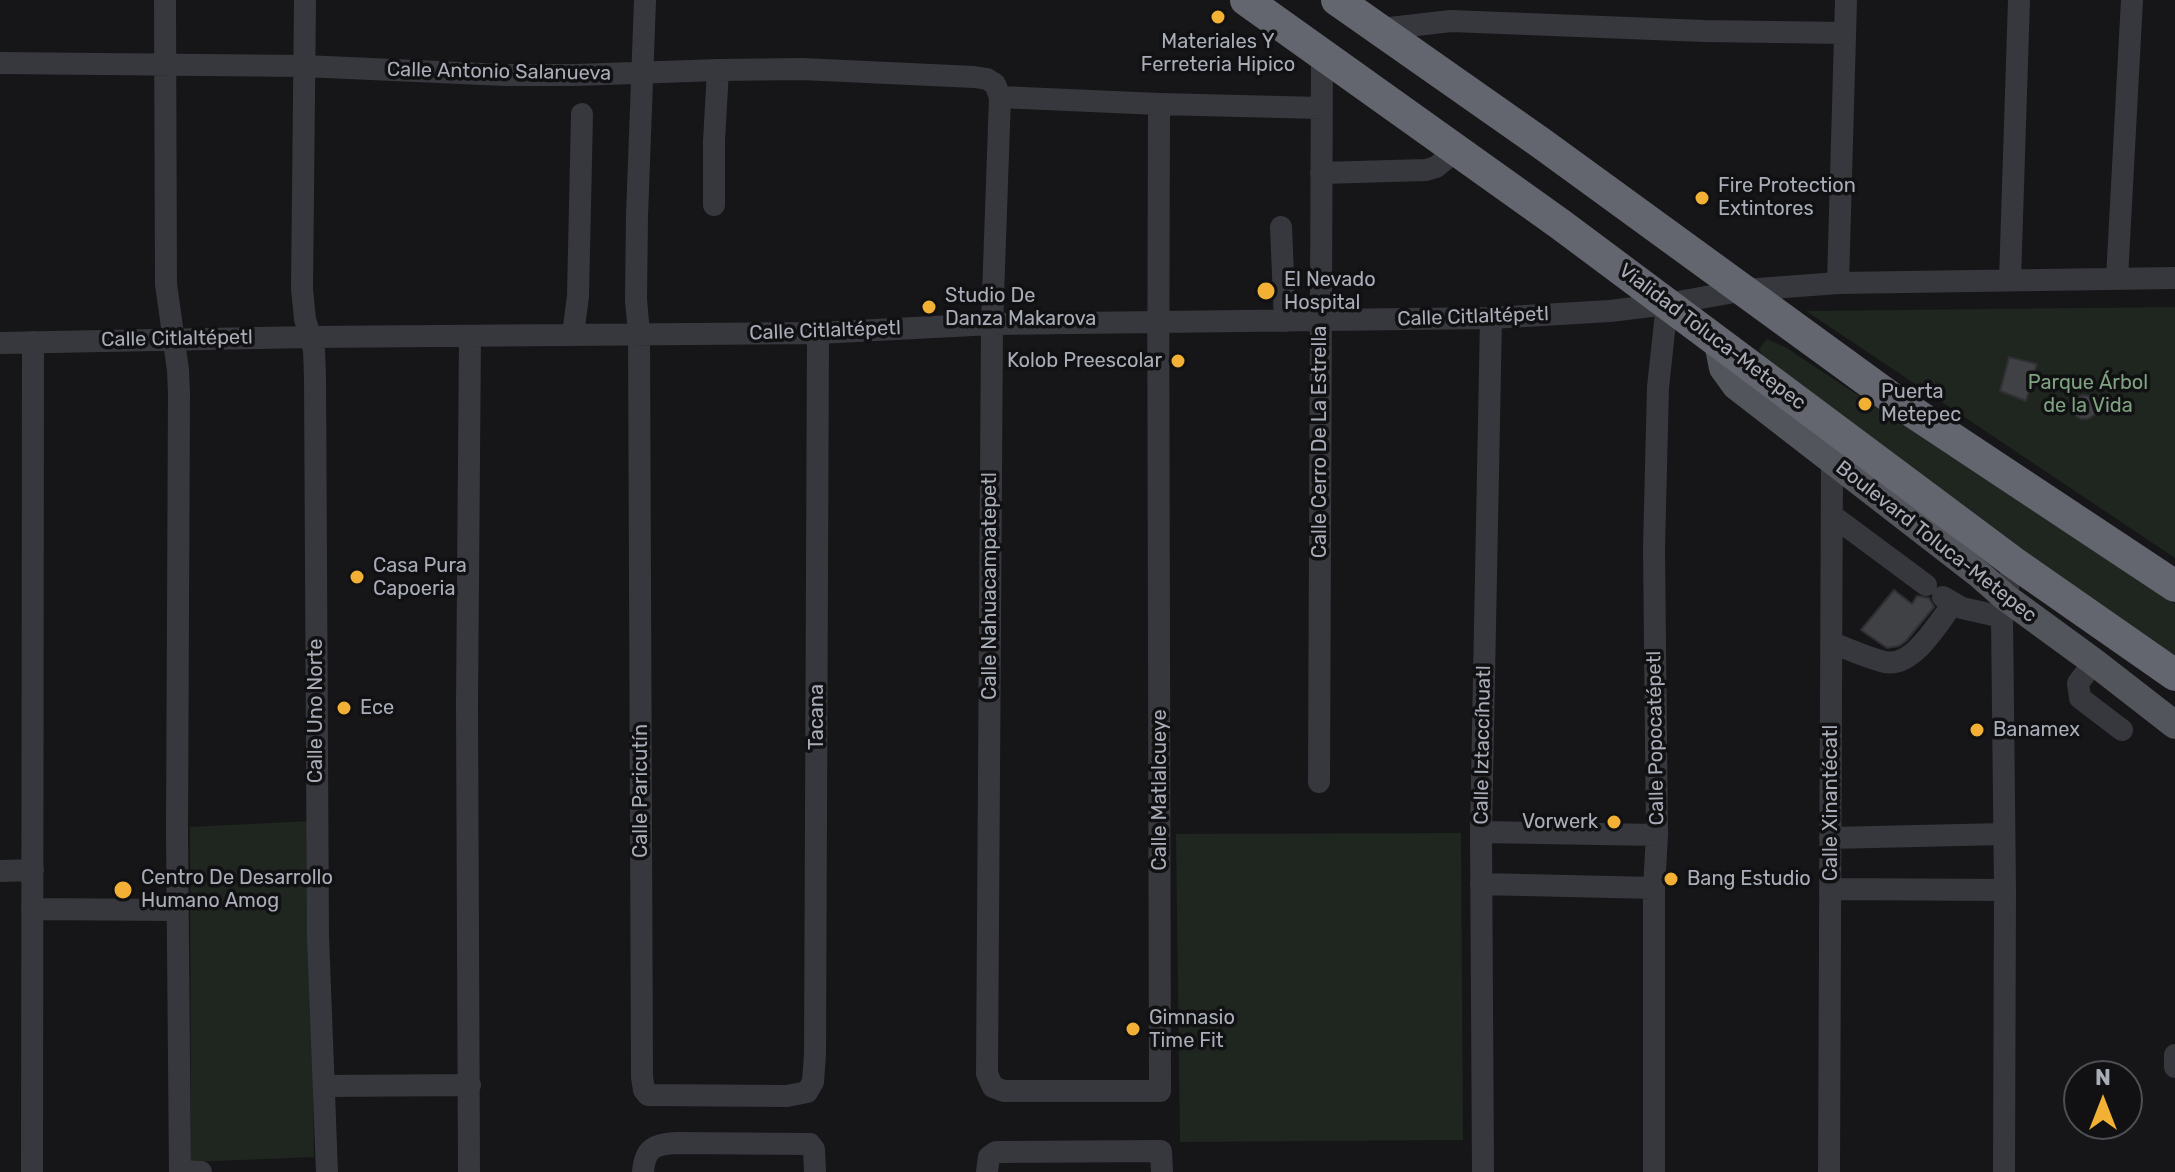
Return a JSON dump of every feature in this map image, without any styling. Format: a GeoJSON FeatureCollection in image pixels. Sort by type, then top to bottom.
{"type":"FeatureCollection","features":[{"type":"Feature","properties":{"kind":"highway","name":"Vialidad Toluca-Metepec"},"geometry":{"type":"LineString","coordinates":[[1246,0],[1628,274],[1718,343],[1843,452],[2013,562],[2175,675]]}},
{"type":"Feature","properties":{"kind":"highway"},"geometry":{"type":"LineString","coordinates":[[1337,0],[1890,397],[2175,586]]}},
{"type":"Feature","properties":{"kind":"main road","name":"Boulevard Toluca-Metepec"},"geometry":{"type":"LineString","coordinates":[[1843,452],[1980,575],[2004,607],[2094,662],[2175,725]]}},
{"type":"Feature","properties":{"kind":"street"},"geometry":{"type":"LineString","coordinates":[[165,0],[166,284],[179,393],[180,1172],[201,1172]]}},
{"type":"Feature","properties":{"kind":"street","name":"Calle Uno Norte"},"geometry":{"type":"LineString","coordinates":[[305,0],[302,289],[305,319],[314,350],[315,377],[318,936],[327,1172]]}},
{"type":"Feature","properties":{"kind":"street","name":"Calle Paricutín"},"geometry":{"type":"LineString","coordinates":[[645,0],[636,300],[639,333],[642,1084],[648,1095],[655,1096],[800,1095]]}},
{"type":"Feature","properties":{"kind":"street"},"geometry":{"type":"LineString","coordinates":[[1838,283],[1846,0]]}},
{"type":"Feature","properties":{"kind":"street"},"geometry":{"type":"LineString","coordinates":[[2010,280],[2019,0]]}},
{"type":"Feature","properties":{"kind":"street"},"geometry":{"type":"LineString","coordinates":[[2117,278],[2132,0]]}},
{"type":"Feature","properties":{"kind":"street"},"geometry":{"type":"LineString","coordinates":[[1381,29],[1451,21],[1845,33]]}},
{"type":"Feature","properties":{"kind":"street","name":"Calle Cerro De La Estrella"},"geometry":{"type":"LineString","coordinates":[[1319,782],[1322,55]]}},
{"type":"Feature","properties":{"kind":"street","name":"Calle Antonio Salanueva"},"geometry":{"type":"LineString","coordinates":[[0,63],[304,66],[505,75],[802,69],[982,78],[998,90],[1159,104],[1321,108]]}},
{"type":"Feature","properties":{"kind":"street"},"geometry":{"type":"LineString","coordinates":[[714,205],[718,70]]}},
{"type":"Feature","properties":{"kind":"street","name":"Calle Nahuacampatepetl"},"geometry":{"type":"LineString","coordinates":[[993,1087],[987,1074],[992,324],[998,90]]}},
{"type":"Feature","properties":{"kind":"street"},"geometry":{"type":"LineString","coordinates":[[1157,323],[1159,104]]}},
{"type":"Feature","properties":{"kind":"street"},"geometry":{"type":"LineString","coordinates":[[573,334],[578,296],[582,114]]}},
{"type":"Feature","properties":{"kind":"street"},"geometry":{"type":"LineString","coordinates":[[1321,173],[1426,170],[1436,167],[1457,150]]}},
{"type":"Feature","properties":{"kind":"street"},"geometry":{"type":"LineString","coordinates":[[1281,227],[1285,321]]}},
{"type":"Feature","properties":{"kind":"street","name":"Calle Citlaltépetl"},"geometry":{"type":"LineString","coordinates":[[0,343],[818,333],[992,324],[1491,318],[1610,311],[1745,290],[1838,283],[2175,278]]}},
{"type":"Feature","properties":{"kind":"street","name":"Calle Popocatépetl"},"geometry":{"type":"LineString","coordinates":[[1654,1172],[1654,888],[1657,835],[1654,548],[1658,387],[1667,304]]}},
{"type":"Feature","properties":{"kind":"street","name":"Calle Iztaccíhuatl"},"geometry":{"type":"LineString","coordinates":[[1483,1172],[1481,832],[1491,318]]}},
{"type":"Feature","properties":{"kind":"street","name":"Calle Matlalcueye"},"geometry":{"type":"LineString","coordinates":[[993,1087],[1004,1091],[1160,1091],[1157,323]]}},
{"type":"Feature","properties":{"kind":"street","name":"Tacana"},"geometry":{"type":"LineString","coordinates":[[800,1095],[807,1092],[813,1082],[815,1054],[818,333]]}},
{"type":"Feature","properties":{"kind":"street"},"geometry":{"type":"LineString","coordinates":[[469,1172],[467,704],[470,336]]}},
{"type":"Feature","properties":{"kind":"street"},"geometry":{"type":"LineString","coordinates":[[32,1172],[33,342]]}},
{"type":"Feature","properties":{"kind":"street","name":"Calle Xinantécatl"},"geometry":{"type":"LineString","coordinates":[[1829,1172],[1833,516],[1843,452]]}},
{"type":"Feature","properties":{"kind":"street"},"geometry":{"type":"LineString","coordinates":[[1833,516],[1940,595],[1973,612],[2004,607]]}},
{"type":"Feature","properties":{"kind":"street"},"geometry":{"type":"LineString","coordinates":[[2004,1172],[2004,607],[2013,562]]}},
{"type":"Feature","properties":{"kind":"street"},"geometry":{"type":"LineString","coordinates":[[1832,643],[1887,663],[1907,659],[1918,648],[1940,595]]}},
{"type":"Feature","properties":{"kind":"street"},"geometry":{"type":"LineString","coordinates":[[2094,662],[2078,683],[2080,698],[2122,730]]}},
{"type":"Feature","properties":{"kind":"street"},"geometry":{"type":"LineString","coordinates":[[1481,832],[1657,835]]}},
{"type":"Feature","properties":{"kind":"street"},"geometry":{"type":"LineString","coordinates":[[1830,838],[2004,834]]}},
{"type":"Feature","properties":{"kind":"street"},"geometry":{"type":"LineString","coordinates":[[0,871],[33,870]]}},
{"type":"Feature","properties":{"kind":"street"},"geometry":{"type":"LineString","coordinates":[[1481,884],[1654,888]]}},
{"type":"Feature","properties":{"kind":"street"},"geometry":{"type":"LineString","coordinates":[[1830,889],[2005,890]]}},
{"type":"Feature","properties":{"kind":"street"},"geometry":{"type":"LineString","coordinates":[[32,909],[178,910]]}},
{"type":"Feature","properties":{"kind":"street"},"geometry":{"type":"LineString","coordinates":[[2175,1057],[2175,1067]]}},
{"type":"Feature","properties":{"kind":"street"},"geometry":{"type":"LineString","coordinates":[[325,1086],[470,1085]]}},
{"type":"Feature","properties":{"kind":"street"},"geometry":{"type":"LineString","coordinates":[[644,1166],[646,1154],[664,1144],[810,1144],[814,1149],[815,1172]]}},
{"type":"Feature","properties":{"kind":"street"},"geometry":{"type":"LineString","coordinates":[[987,1170],[989,1157],[996,1152],[1161,1162]]}},
{"type":"Feature","properties":{"kind":"green space","name":"Parque Árbol de la Vida"},"geometry":{"type":"Polygon","coordinates":[[[2175,307],[2175,558],[1806,311],[2175,307]]]}},
{"type":"Feature","properties":{"kind":"green space"},"geometry":{"type":"Polygon","coordinates":[[[1767,339],[1785,347],[2175,604],[2175,671],[1765,360],[1759,349],[1767,339]]]}},
{"type":"Feature","properties":{"kind":"green space"},"geometry":{"type":"Polygon","coordinates":[[[310,821],[314,1157],[191,1162],[190,827],[310,821]]]}},
{"type":"Feature","properties":{"kind":"green space"},"geometry":{"type":"Polygon","coordinates":[[[1461,833],[1463,1140],[1180,1142],[1176,834],[1461,833]]]}},
{"type":"Feature","properties":{"kind":"building"},"geometry":{"type":"Polygon","coordinates":[[[2009,357],[2037,364],[2026,401],[2000,391],[2009,357]]]}},
{"type":"Feature","properties":{"kind":"building"},"geometry":{"type":"Polygon","coordinates":[[[2082,395],[2090,396],[2098,407],[2096,414],[2088,419],[2071,413],[2070,403],[2082,395]]]}},
{"type":"Feature","properties":{"kind":"building"},"geometry":{"type":"Polygon","coordinates":[[[1894,590],[1912,604],[1917,596],[1929,598],[1934,607],[1906,641],[1887,648],[1861,630],[1894,590]]]}},
{"type":"Feature","properties":{"kind":"place","name":"Materiales Y Ferreteria Hipico"},"geometry":{"type":"Point","coordinates":[1218,17]}},
{"type":"Feature","properties":{"kind":"place","name":"Fire Protection Extintores"},"geometry":{"type":"Point","coordinates":[1702,198]}},
{"type":"Feature","properties":{"kind":"place","name":"El Nevado Hospital"},"geometry":{"type":"Point","coordinates":[1266,291]}},
{"type":"Feature","properties":{"kind":"place","name":"Studio De Danza Makarova"},"geometry":{"type":"Point","coordinates":[929,307]}},
{"type":"Feature","properties":{"kind":"place","name":"Kolob Preescolar"},"geometry":{"type":"Point","coordinates":[1178,361]}},
{"type":"Feature","properties":{"kind":"place","name":"Puerta Metepec"},"geometry":{"type":"Point","coordinates":[1865,404]}},
{"type":"Feature","properties":{"kind":"place","name":"Casa Pura Capoeria"},"geometry":{"type":"Point","coordinates":[357,577]}},
{"type":"Feature","properties":{"kind":"place","name":"Ece"},"geometry":{"type":"Point","coordinates":[344,708]}},
{"type":"Feature","properties":{"kind":"place","name":"Banamex"},"geometry":{"type":"Point","coordinates":[1977,730]}},
{"type":"Feature","properties":{"kind":"place","name":"Vorwerk"},"geometry":{"type":"Point","coordinates":[1614,822]}},
{"type":"Feature","properties":{"kind":"place","name":"Bang Estudio"},"geometry":{"type":"Point","coordinates":[1671,879]}},
{"type":"Feature","properties":{"kind":"place","name":"Centro De Desarrollo Humano Amog"},"geometry":{"type":"Point","coordinates":[123,890]}},
{"type":"Feature","properties":{"kind":"place","name":"Gimnasio Time Fit"},"geometry":{"type":"Point","coordinates":[1133,1029]}}]}
